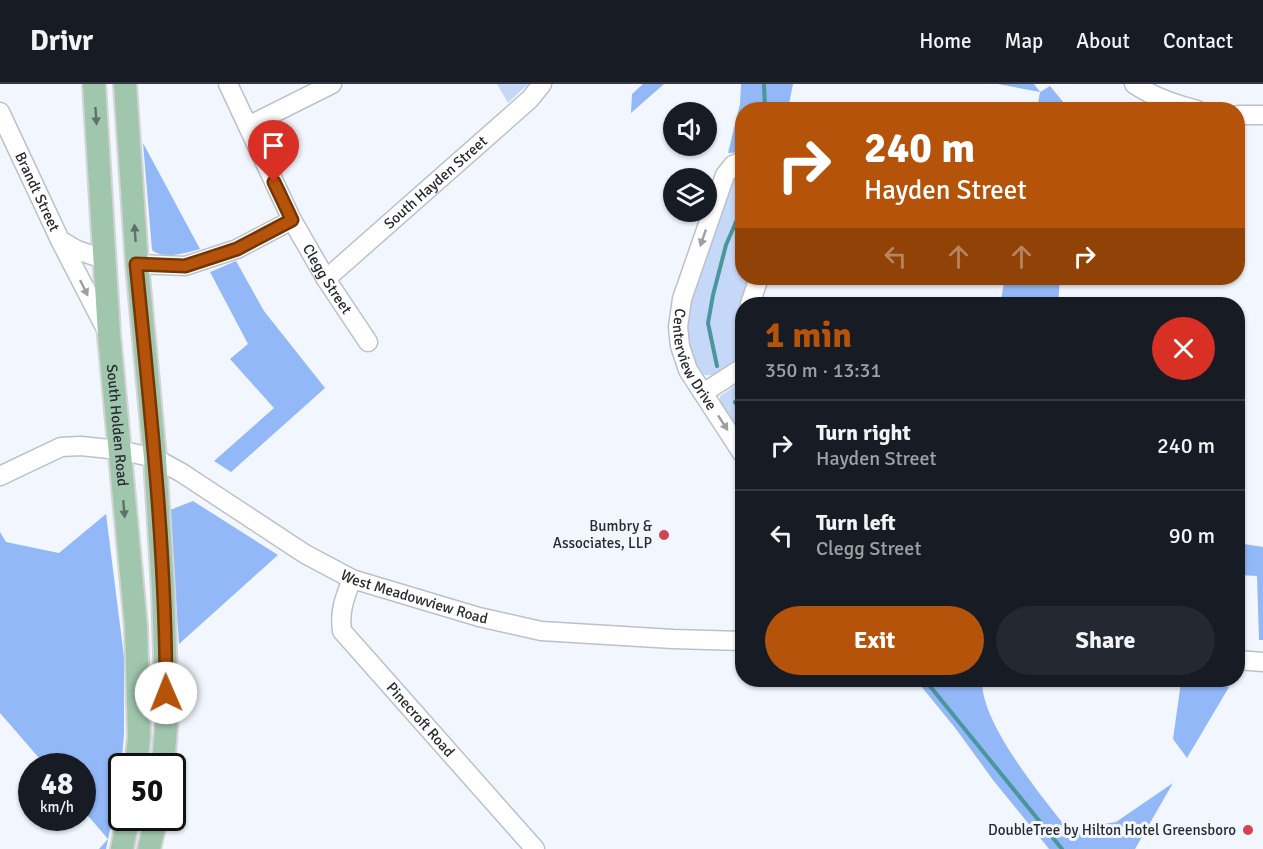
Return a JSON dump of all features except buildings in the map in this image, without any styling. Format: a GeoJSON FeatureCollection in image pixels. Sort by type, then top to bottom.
{"type":"FeatureCollection","features":[{"type":"Feature","properties":{"kind":"main road","name":"South Holden Road"},"geometry":{"type":"LineString","coordinates":[[94,84],[103,259],[136,627],[139,725],[137,753]]}},
{"type":"Feature","properties":{"kind":"main road"},"geometry":{"type":"LineString","coordinates":[[125,84],[136,264],[155,458],[166,671],[167,715],[164,753]]}},
{"type":"Feature","properties":{"kind":"main road"},"geometry":{"type":"LineString","coordinates":[[122,849],[125,831]]}},
{"type":"Feature","properties":{"kind":"main road"},"geometry":{"type":"LineString","coordinates":[[149,849],[153,831]]}},
{"type":"Feature","properties":{"kind":"street","name":"Clegg Street"},"geometry":{"type":"LineString","coordinates":[[228,84],[292,220],[326,279],[368,342]]}},
{"type":"Feature","properties":{"kind":"street"},"geometry":{"type":"LineString","coordinates":[[248,126],[332,84]]}},
{"type":"Feature","properties":{"kind":"street","name":"South Hayden Street"},"geometry":{"type":"LineString","coordinates":[[326,279],[514,114],[542,84]]}},
{"type":"Feature","properties":{"kind":"street"},"geometry":{"type":"LineString","coordinates":[[1134,84],[1169,102]]}},
{"type":"Feature","properties":{"kind":"street","name":"Brandt Street"},"geometry":{"type":"LineString","coordinates":[[0,112],[60,240],[109,335]]}},
{"type":"Feature","properties":{"kind":"street"},"geometry":{"type":"LineString","coordinates":[[1245,115],[1263,115]]}},
{"type":"Feature","properties":{"kind":"street","name":"Centerview Drive"},"geometry":{"type":"LineString","coordinates":[[735,164],[725,175],[679,311],[679,336],[688,370],[735,442]]}},
{"type":"Feature","properties":{"kind":"street"},"geometry":{"type":"LineString","coordinates":[[136,264],[185,266],[237,249],[292,220]]}},
{"type":"Feature","properties":{"kind":"street","name":"Brandt Street"},"geometry":{"type":"LineString","coordinates":[[60,240],[77,250],[103,259]]}},
{"type":"Feature","properties":{"kind":"street"},"geometry":{"type":"LineString","coordinates":[[703,393],[735,372]]}},
{"type":"Feature","properties":{"kind":"street","name":"West Meadowview Road"},"geometry":{"type":"LineString","coordinates":[[0,476],[61,447],[81,446],[119,450],[155,458],[193,479],[305,554],[352,579],[479,617],[541,631],[673,639],[735,640]]}},
{"type":"Feature","properties":{"kind":"street","name":"Pinecroft Road"},"geometry":{"type":"LineString","coordinates":[[352,579],[342,603],[340,620],[342,631],[535,849]]}},
{"type":"Feature","properties":{"kind":"street"},"geometry":{"type":"LineString","coordinates":[[1245,661],[1263,662]]}},
{"type":"Feature","properties":{"kind":"shaded area"},"geometry":{"type":"Polygon","coordinates":[[[497,84],[528,84],[508,103],[497,84]]]}},
{"type":"Feature","properties":{"kind":"shaded area"},"geometry":{"type":"Polygon","coordinates":[[[643,84],[664,84],[631,113],[632,94],[643,84]]]}},
{"type":"Feature","properties":{"kind":"shaded area"},"geometry":{"type":"Polygon","coordinates":[[[741,84],[793,84],[789,102],[740,102],[741,84]]]}},
{"type":"Feature","properties":{"kind":"shaded area"},"geometry":{"type":"Polygon","coordinates":[[[998,84],[1034,84],[1040,92],[998,84]]]}},
{"type":"Feature","properties":{"kind":"shaded area"},"geometry":{"type":"Polygon","coordinates":[[[1050,86],[1063,102],[1038,102],[1040,92],[1050,86]]]}},
{"type":"Feature","properties":{"kind":"shaded area"},"geometry":{"type":"Polygon","coordinates":[[[735,124],[735,152],[728,153],[735,124]]]}},
{"type":"Feature","properties":{"kind":"shaded area"},"geometry":{"type":"Polygon","coordinates":[[[143,143],[200,249],[169,255],[152,250],[143,143]]]}},
{"type":"Feature","properties":{"kind":"shaded area"},"geometry":{"type":"Polygon","coordinates":[[[735,176],[735,285],[749,285],[745,297],[735,297],[735,362],[710,375],[700,373],[693,365],[689,353],[687,325],[689,300],[735,176]]]}},
{"type":"Feature","properties":{"kind":"shaded area"},"geometry":{"type":"Polygon","coordinates":[[[236,261],[264,311],[325,388],[231,472],[214,461],[274,408],[230,359],[248,344],[210,272],[236,261]]]}},
{"type":"Feature","properties":{"kind":"shaded area"},"geometry":{"type":"Polygon","coordinates":[[[1004,285],[1059,285],[1059,297],[1001,297],[1004,285]]]}},
{"type":"Feature","properties":{"kind":"shaded area"},"geometry":{"type":"Polygon","coordinates":[[[735,386],[735,430],[720,407],[720,396],[735,386]]]}},
{"type":"Feature","properties":{"kind":"shaded area"},"geometry":{"type":"Polygon","coordinates":[[[193,501],[278,555],[179,644],[170,510],[193,501]]]}},
{"type":"Feature","properties":{"kind":"shaded area"},"geometry":{"type":"Polygon","coordinates":[[[106,514],[124,657],[124,735],[122,753],[108,753],[108,831],[110,831],[106,849],[99,849],[108,839],[96,825],[96,753],[35,753],[0,713],[0,532],[6,542],[59,553],[106,514]]]}},
{"type":"Feature","properties":{"kind":"shaded area"},"geometry":{"type":"Polygon","coordinates":[[[1245,544],[1263,547],[1263,640],[1259,640],[1257,576],[1245,575],[1245,544]]]}},
{"type":"Feature","properties":{"kind":"shaded area"},"geometry":{"type":"Polygon","coordinates":[[[922,687],[983,687],[991,717],[1002,738],[1029,779],[1068,830],[1116,822],[1173,783],[1135,849],[1049,849],[993,780],[922,687]]]}},
{"type":"Feature","properties":{"kind":"shaded area"},"geometry":{"type":"Polygon","coordinates":[[[1180,687],[1229,687],[1187,758],[1173,739],[1180,687]]]}},
{"type":"Feature","properties":{"kind":"waterway"},"geometry":{"type":"LineString","coordinates":[[764,84],[765,102]]}},
{"type":"Feature","properties":{"kind":"waterway"},"geometry":{"type":"LineString","coordinates":[[717,366],[708,323],[726,245],[735,224]]}},
{"type":"Feature","properties":{"kind":"waterway"},"geometry":{"type":"LineString","coordinates":[[931,687],[1062,849]]}},
{"type":"Feature","properties":{"kind":"place","name":"Bumbry & Associates, LLP"},"geometry":{"type":"Point","coordinates":[664,535]}},
{"type":"Feature","properties":{"kind":"place","name":"DoubleTree by Hilton Hotel Greensboro"},"geometry":{"type":"Point","coordinates":[1248,830]}},
{"type":"Feature","properties":{"kind":"route"},"geometry":{"type":"LineString","coordinates":[[166,693],[163,590],[155,458],[136,264],[185,266],[237,249],[292,220],[274,182]]}}]}
